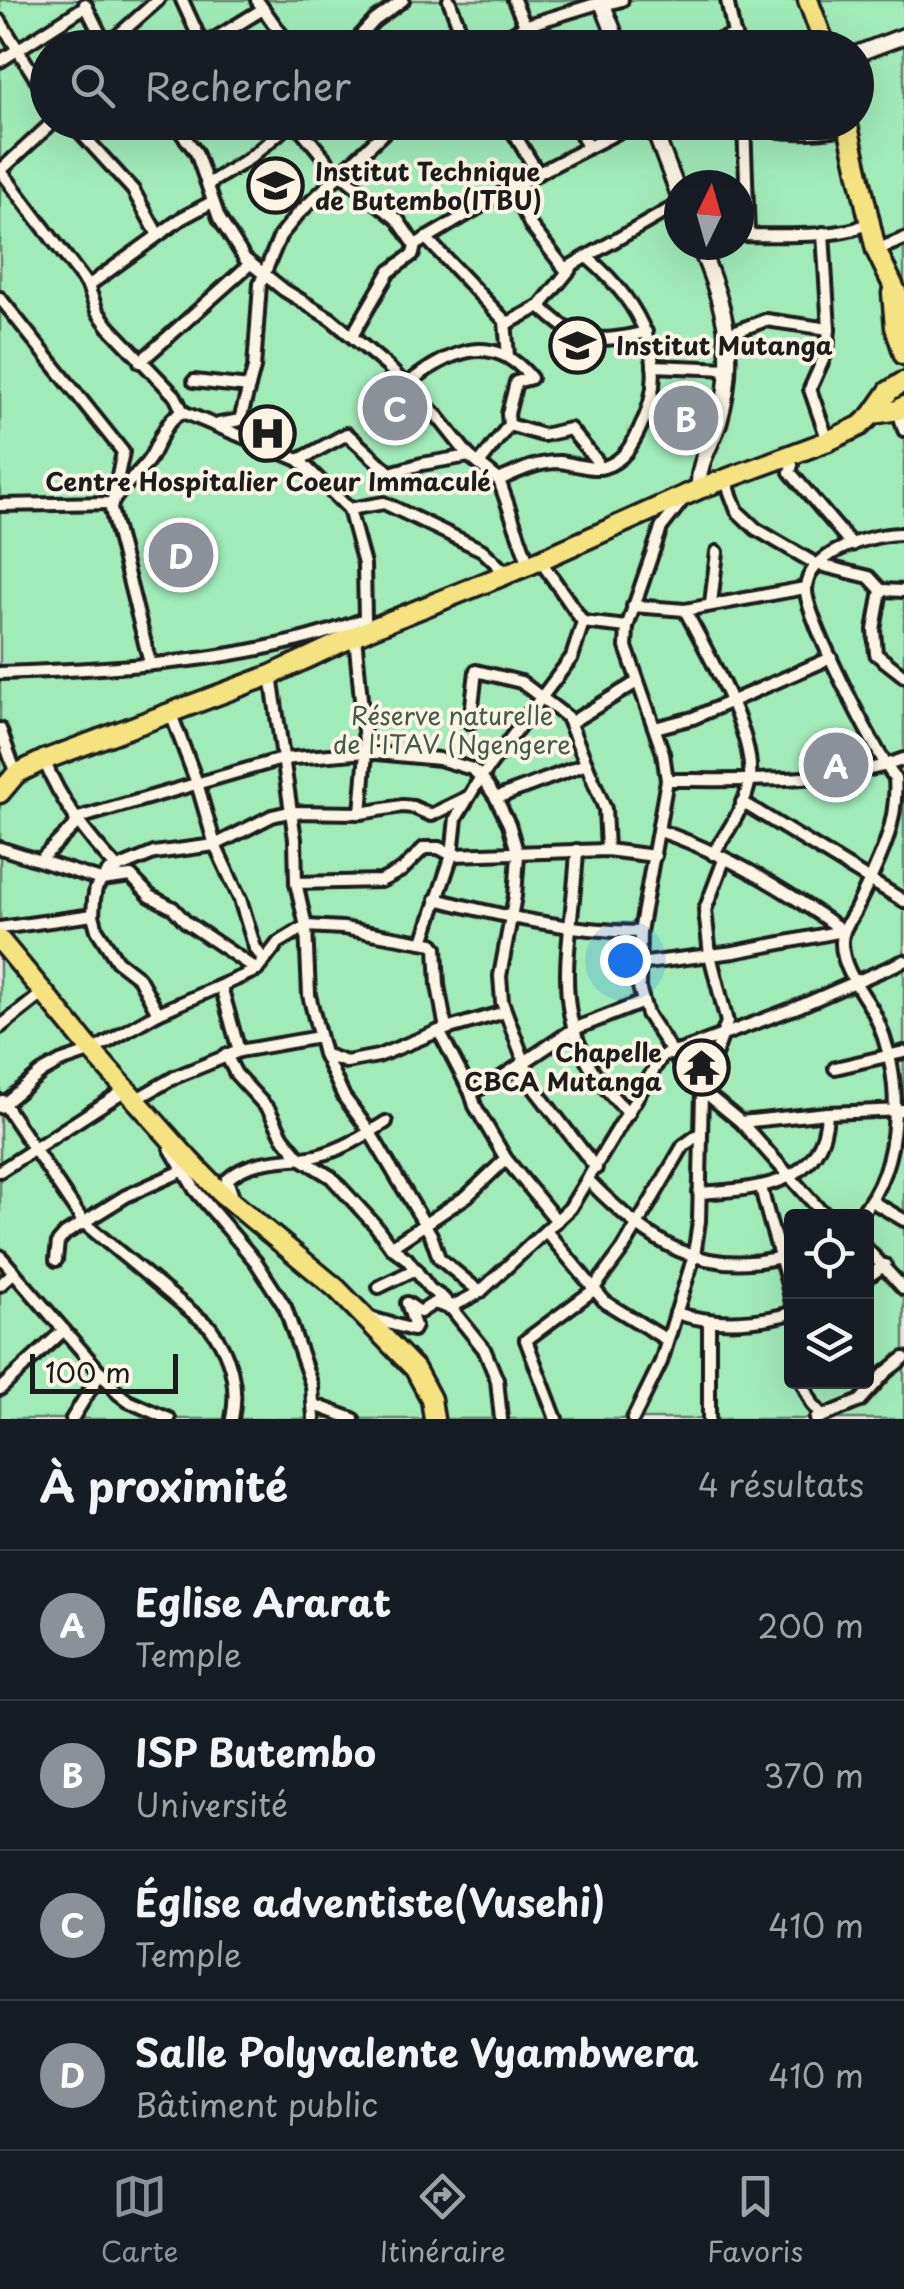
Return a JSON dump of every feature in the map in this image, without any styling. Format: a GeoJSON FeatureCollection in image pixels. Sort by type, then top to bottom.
{"type":"FeatureCollection","features":[{"type":"Feature","properties":{"kind":"highway"},"geometry":{"type":"LineString","coordinates":[[808,0],[819,30]]}},
{"type":"Feature","properties":{"kind":"highway"},"geometry":{"type":"LineString","coordinates":[[851,140],[876,250],[904,308]]}},
{"type":"Feature","properties":{"kind":"highway"},"geometry":{"type":"LineString","coordinates":[[891,278],[895,327],[904,355]]}},
{"type":"Feature","properties":{"kind":"highway"},"geometry":{"type":"LineString","coordinates":[[0,793],[16,774],[44,760],[271,675],[363,628],[534,563],[725,478],[828,441],[860,426],[888,391],[904,383],[904,373]]}},
{"type":"Feature","properties":{"kind":"highway"},"geometry":{"type":"LineString","coordinates":[[873,414],[901,408]]}},
{"type":"Feature","properties":{"kind":"highway"},"geometry":{"type":"LineString","coordinates":[[2,946],[131,1095],[236,1206],[337,1288],[415,1369],[428,1390],[433,1418]]}},
{"type":"Feature","properties":{"kind":"street"},"geometry":{"type":"LineString","coordinates":[[125,30],[158,0]]}},
{"type":"Feature","properties":{"kind":"street"},"geometry":{"type":"LineString","coordinates":[[182,0],[196,30]]}},
{"type":"Feature","properties":{"kind":"street"},"geometry":{"type":"LineString","coordinates":[[366,30],[402,0]]}},
{"type":"Feature","properties":{"kind":"street"},"geometry":{"type":"LineString","coordinates":[[449,0],[461,30]]}},
{"type":"Feature","properties":{"kind":"street"},"geometry":{"type":"LineString","coordinates":[[514,0],[526,30]]}},
{"type":"Feature","properties":{"kind":"street"},"geometry":{"type":"LineString","coordinates":[[517,30],[622,0]]}},
{"type":"Feature","properties":{"kind":"street"},"geometry":{"type":"LineString","coordinates":[[726,0],[733,30]]}},
{"type":"Feature","properties":{"kind":"street"},"geometry":{"type":"LineString","coordinates":[[47,30],[85,3],[98,30]]}},
{"type":"Feature","properties":{"kind":"street"},"geometry":{"type":"LineString","coordinates":[[602,3],[613,30]]}},
{"type":"Feature","properties":{"kind":"street"},"geometry":{"type":"LineString","coordinates":[[227,30],[260,5],[278,30]]}},
{"type":"Feature","properties":{"kind":"street"},"geometry":{"type":"LineString","coordinates":[[0,21],[30,71]]}},
{"type":"Feature","properties":{"kind":"street"},"geometry":{"type":"LineString","coordinates":[[874,47],[904,36]]}},
{"type":"Feature","properties":{"kind":"street"},"geometry":{"type":"LineString","coordinates":[[0,60],[30,42]]}},
{"type":"Feature","properties":{"kind":"street"},"geometry":{"type":"LineString","coordinates":[[34,140],[0,171],[88,286],[98,311],[140,362],[174,396],[183,412],[299,460],[349,509],[364,564],[366,752],[362,813]]}},
{"type":"Feature","properties":{"kind":"street"},"geometry":{"type":"LineString","coordinates":[[87,140],[133,190],[158,235]]}},
{"type":"Feature","properties":{"kind":"street"},"geometry":{"type":"LineString","coordinates":[[187,140],[196,152],[212,202],[250,264],[352,336],[406,385],[469,456],[500,480],[534,563],[583,622],[627,628]]}},
{"type":"Feature","properties":{"kind":"street"},"geometry":{"type":"LineString","coordinates":[[208,184],[272,140]]}},
{"type":"Feature","properties":{"kind":"street"},"geometry":{"type":"LineString","coordinates":[[309,140],[340,174],[398,220],[415,245]]}},
{"type":"Feature","properties":{"kind":"street"},"geometry":{"type":"LineString","coordinates":[[212,424],[240,420],[257,338],[256,301],[280,236],[377,140]]}},
{"type":"Feature","properties":{"kind":"street"},"geometry":{"type":"LineString","coordinates":[[518,140],[538,173]]}},
{"type":"Feature","properties":{"kind":"street"},"geometry":{"type":"LineString","coordinates":[[584,140],[588,147]]}},
{"type":"Feature","properties":{"kind":"street"},"geometry":{"type":"LineString","coordinates":[[352,336],[389,272],[412,254],[415,245],[602,140]]}},
{"type":"Feature","properties":{"kind":"street"},"geometry":{"type":"LineString","coordinates":[[657,140],[669,170]]}},
{"type":"Feature","properties":{"kind":"street"},"geometry":{"type":"LineString","coordinates":[[744,140],[744,170]]}},
{"type":"Feature","properties":{"kind":"street"},"geometry":{"type":"LineString","coordinates":[[512,188],[531,226],[560,266],[571,268]]}},
{"type":"Feature","properties":{"kind":"street"},"geometry":{"type":"LineString","coordinates":[[88,286],[212,202]]}},
{"type":"Feature","properties":{"kind":"street"},"geometry":{"type":"LineString","coordinates":[[505,321],[540,306],[571,268],[664,213]]}},
{"type":"Feature","properties":{"kind":"street"},"geometry":{"type":"LineString","coordinates":[[754,234],[823,233],[861,229],[868,222]]}},
{"type":"Feature","properties":{"kind":"street"},"geometry":{"type":"LineString","coordinates":[[823,233],[829,330],[826,351],[810,389],[828,441]]}},
{"type":"Feature","properties":{"kind":"street"},"geometry":{"type":"LineString","coordinates":[[426,238],[505,321],[508,356]]}},
{"type":"Feature","properties":{"kind":"street"},"geometry":{"type":"LineString","coordinates":[[876,250],[904,240]]}},
{"type":"Feature","properties":{"kind":"street"},"geometry":{"type":"LineString","coordinates":[[500,480],[543,463],[601,469],[628,451],[646,417],[655,388],[646,332],[623,292],[588,258]]}},
{"type":"Feature","properties":{"kind":"street"},"geometry":{"type":"LineString","coordinates":[[703,260],[728,334],[729,369],[717,428],[692,493],[661,528],[627,628],[626,647],[655,728],[666,780],[640,932],[642,1002],[670,1052],[702,1092],[741,1122],[823,1209]]}},
{"type":"Feature","properties":{"kind":"street"},"geometry":{"type":"LineString","coordinates":[[140,362],[250,264]]}},
{"type":"Feature","properties":{"kind":"street"},"geometry":{"type":"LineString","coordinates":[[0,298],[141,470]]}},
{"type":"Feature","properties":{"kind":"street"},"geometry":{"type":"LineString","coordinates":[[540,306],[558,323],[581,336],[607,342],[646,332]]}},
{"type":"Feature","properties":{"kind":"street"},"geometry":{"type":"LineString","coordinates":[[728,334],[766,320],[829,330]]}},
{"type":"Feature","properties":{"kind":"street"},"geometry":{"type":"LineString","coordinates":[[406,385],[434,362],[473,348],[508,356],[531,378],[516,382],[509,425],[479,464]]}},
{"type":"Feature","properties":{"kind":"street"},"geometry":{"type":"LineString","coordinates":[[653,366],[729,369]]}},
{"type":"Feature","properties":{"kind":"street"},"geometry":{"type":"LineString","coordinates":[[194,380],[249,387]]}},
{"type":"Feature","properties":{"kind":"street"},"geometry":{"type":"LineString","coordinates":[[901,408],[904,430]]}},
{"type":"Feature","properties":{"kind":"street"},"geometry":{"type":"LineString","coordinates":[[112,503],[124,483],[141,470],[173,416],[183,412]]}},
{"type":"Feature","properties":{"kind":"street"},"geometry":{"type":"LineString","coordinates":[[509,425],[543,434],[570,429],[598,460],[596,468]]}},
{"type":"Feature","properties":{"kind":"street"},"geometry":{"type":"LineString","coordinates":[[299,460],[347,434],[390,473],[469,456]]}},
{"type":"Feature","properties":{"kind":"street"},"geometry":{"type":"LineString","coordinates":[[123,452],[112,503],[150,664]]}},
{"type":"Feature","properties":{"kind":"street"},"geometry":{"type":"LineString","coordinates":[[782,456],[792,465],[790,472],[802,490],[852,545]]}},
{"type":"Feature","properties":{"kind":"street"},"geometry":{"type":"LineString","coordinates":[[725,478],[737,511],[773,540],[816,564],[869,577],[882,590],[904,591]]}},
{"type":"Feature","properties":{"kind":"street"},"geometry":{"type":"LineString","coordinates":[[2,502],[112,503]]}},
{"type":"Feature","properties":{"kind":"street"},"geometry":{"type":"LineString","coordinates":[[349,509],[384,503],[482,550],[507,574]]}},
{"type":"Feature","properties":{"kind":"street"},"geometry":{"type":"LineString","coordinates":[[866,1209],[886,1175],[900,1110],[891,1054],[844,958],[842,931],[894,821],[900,798],[894,778],[808,608],[806,588],[816,564],[881,534],[904,534]]}},
{"type":"Feature","properties":{"kind":"street"},"geometry":{"type":"LineString","coordinates":[[711,604],[717,552]]}},
{"type":"Feature","properties":{"kind":"street"},"geometry":{"type":"LineString","coordinates":[[633,606],[686,610],[806,588]]}},
{"type":"Feature","properties":{"kind":"street"},"geometry":{"type":"LineString","coordinates":[[882,590],[874,630],[876,654],[904,676]]}},
{"type":"Feature","properties":{"kind":"street"},"geometry":{"type":"LineString","coordinates":[[633,1419],[661,1362],[694,1256],[702,1092],[727,1016],[710,955],[706,910],[719,857],[750,780],[749,755],[731,703],[686,610]]}},
{"type":"Feature","properties":{"kind":"street"},"geometry":{"type":"LineString","coordinates":[[423,942],[452,856],[454,823],[468,797],[572,657],[583,622]]}},
{"type":"Feature","properties":{"kind":"street"},"geometry":{"type":"LineString","coordinates":[[0,673],[150,664],[363,628]]}},
{"type":"Feature","properties":{"kind":"street"},"geometry":{"type":"LineString","coordinates":[[655,728],[731,703],[832,658]]}},
{"type":"Feature","properties":{"kind":"street"},"geometry":{"type":"LineString","coordinates":[[470,723],[476,671],[520,682],[544,697],[570,723],[605,809],[607,850]]}},
{"type":"Feature","properties":{"kind":"street"},"geometry":{"type":"LineString","coordinates":[[271,675],[295,839],[296,883],[306,926],[309,995],[324,1054],[344,1097],[425,1225],[439,1258],[480,1292]]}},
{"type":"Feature","properties":{"kind":"street"},"geometry":{"type":"LineString","coordinates":[[570,723],[637,682]]}},
{"type":"Feature","properties":{"kind":"street"},"geometry":{"type":"LineString","coordinates":[[171,714],[197,782],[215,846],[240,898],[260,965]]}},
{"type":"Feature","properties":{"kind":"street"},"geometry":{"type":"LineString","coordinates":[[0,729],[16,774]]}},
{"type":"Feature","properties":{"kind":"street"},"geometry":{"type":"LineString","coordinates":[[40,860],[76,821],[282,758],[366,752],[440,759],[472,769],[496,798],[518,855],[512,920],[500,976],[505,1012],[534,1088],[596,1168]]}},
{"type":"Feature","properties":{"kind":"street"},"geometry":{"type":"LineString","coordinates":[[666,780],[842,774],[886,766],[904,758]]}},
{"type":"Feature","properties":{"kind":"street"},"geometry":{"type":"LineString","coordinates":[[44,760],[76,821],[116,868]]}},
{"type":"Feature","properties":{"kind":"street"},"geometry":{"type":"LineString","coordinates":[[496,798],[586,764]]}},
{"type":"Feature","properties":{"kind":"street"},"geometry":{"type":"LineString","coordinates":[[158,1013],[139,978],[118,962],[105,945],[93,915],[101,880],[116,868],[154,853],[215,846],[272,816],[289,812],[362,813],[413,806],[431,815],[468,797]]}},
{"type":"Feature","properties":{"kind":"street"},"geometry":{"type":"LineString","coordinates":[[742,802],[904,901]]}},
{"type":"Feature","properties":{"kind":"street"},"geometry":{"type":"LineString","coordinates":[[660,831],[719,857],[809,906],[842,931]]}},
{"type":"Feature","properties":{"kind":"street"},"geometry":{"type":"LineString","coordinates":[[0,848],[101,880],[123,874],[137,878],[150,896],[173,908],[186,922],[260,965]]}},
{"type":"Feature","properties":{"kind":"street"},"geometry":{"type":"LineString","coordinates":[[296,883],[381,881],[402,870],[424,848],[439,848],[452,856],[577,850],[654,856]]}},
{"type":"Feature","properties":{"kind":"street"},"geometry":{"type":"LineString","coordinates":[[577,850],[566,970],[574,1029],[592,1074],[629,1113]]}},
{"type":"Feature","properties":{"kind":"street"},"geometry":{"type":"LineString","coordinates":[[436,899],[512,920],[595,932],[640,932]]}},
{"type":"Feature","properties":{"kind":"street"},"geometry":{"type":"LineString","coordinates":[[0,928],[93,915]]}},
{"type":"Feature","properties":{"kind":"street"},"geometry":{"type":"LineString","coordinates":[[232,1419],[234,1384],[216,1335],[84,1223],[1,1103],[42,1072],[92,1051],[158,1013],[260,965],[278,943],[306,926],[343,928],[433,944],[442,1030],[475,1106],[506,1159],[558,1221]]}},
{"type":"Feature","properties":{"kind":"street"},"geometry":{"type":"LineString","coordinates":[[638,964],[842,931]]}},
{"type":"Feature","properties":{"kind":"street"},"geometry":{"type":"LineString","coordinates":[[364,1317],[413,1330],[407,1303],[420,1312],[434,1303],[450,1308],[480,1292],[558,1221],[588,1181],[662,1056],[904,961]]}},
{"type":"Feature","properties":{"kind":"street"},"geometry":{"type":"LineString","coordinates":[[220,986],[239,1051]]}},
{"type":"Feature","properties":{"kind":"street"},"geometry":{"type":"LineString","coordinates":[[0,1027],[44,992]]}},
{"type":"Feature","properties":{"kind":"street"},"geometry":{"type":"LineString","coordinates":[[471,1092],[502,1077],[574,1029],[642,1002]]}},
{"type":"Feature","properties":{"kind":"street"},"geometry":{"type":"LineString","coordinates":[[324,1054],[346,1062],[378,1056],[442,1030],[505,1012]]}},
{"type":"Feature","properties":{"kind":"street"},"geometry":{"type":"LineString","coordinates":[[0,1171],[131,1095],[226,1055],[320,1037]]}},
{"type":"Feature","properties":{"kind":"street"},"geometry":{"type":"LineString","coordinates":[[835,1068],[904,1052]]}},
{"type":"Feature","properties":{"kind":"street"},"geometry":{"type":"LineString","coordinates":[[226,1055],[300,1158],[331,1177],[490,1357],[502,1419]]}},
{"type":"Feature","properties":{"kind":"street"},"geometry":{"type":"LineString","coordinates":[[741,1122],[900,1110]]}},
{"type":"Feature","properties":{"kind":"street"},"geometry":{"type":"LineString","coordinates":[[699,1193],[761,1186],[790,1178],[822,1146],[828,1113]]}},
{"type":"Feature","properties":{"kind":"street"},"geometry":{"type":"LineString","coordinates":[[154,1120],[182,1170],[273,1286],[297,1338],[315,1404],[314,1419]]}},
{"type":"Feature","properties":{"kind":"street"},"geometry":{"type":"LineString","coordinates":[[236,1206],[228,1178],[268,1161],[328,1152],[386,1122]]}},
{"type":"Feature","properties":{"kind":"street"},"geometry":{"type":"LineString","coordinates":[[556,1419],[526,1340],[582,1302],[624,1249],[684,1146],[698,1136]]}},
{"type":"Feature","properties":{"kind":"street"},"geometry":{"type":"LineString","coordinates":[[890,1158],[904,1162]]}},
{"type":"Feature","properties":{"kind":"street"},"geometry":{"type":"LineString","coordinates":[[391,1247],[467,1196],[506,1159]]}},
{"type":"Feature","properties":{"kind":"street"},"geometry":{"type":"LineString","coordinates":[[56,1260],[58,1242],[84,1223],[126,1196],[182,1170]]}},
{"type":"Feature","properties":{"kind":"street"},"geometry":{"type":"LineString","coordinates":[[588,1181],[667,1247],[694,1256],[748,1264],[784,1256]]}},
{"type":"Feature","properties":{"kind":"street"},"geometry":{"type":"LineString","coordinates":[[761,1186],[774,1244],[784,1254]]}},
{"type":"Feature","properties":{"kind":"street"},"geometry":{"type":"LineString","coordinates":[[873,1202],[904,1220]]}},
{"type":"Feature","properties":{"kind":"street"},"geometry":{"type":"LineString","coordinates":[[546,1231],[605,1302],[667,1340]]}},
{"type":"Feature","properties":{"kind":"street"},"geometry":{"type":"LineString","coordinates":[[874,1255],[904,1289]]}},
{"type":"Feature","properties":{"kind":"street"},"geometry":{"type":"LineString","coordinates":[[0,1256],[128,1402],[136,1419]]}},
{"type":"Feature","properties":{"kind":"street"},"geometry":{"type":"LineString","coordinates":[[893,1276],[904,1264]]}},
{"type":"Feature","properties":{"kind":"street"},"geometry":{"type":"LineString","coordinates":[[874,1273],[885,1265]]}},
{"type":"Feature","properties":{"kind":"street"},"geometry":{"type":"LineString","coordinates":[[379,1286],[416,1269]]}},
{"type":"Feature","properties":{"kind":"street"},"geometry":{"type":"LineString","coordinates":[[0,1285],[14,1272]]}},
{"type":"Feature","properties":{"kind":"street"},"geometry":{"type":"LineString","coordinates":[[676,1312],[709,1321],[743,1321],[784,1314]]}},
{"type":"Feature","properties":{"kind":"street"},"geometry":{"type":"LineString","coordinates":[[709,1321],[710,1419]]}},
{"type":"Feature","properties":{"kind":"street"},"geometry":{"type":"LineString","coordinates":[[0,1389],[64,1330]]}},
{"type":"Feature","properties":{"kind":"street"},"geometry":{"type":"LineString","coordinates":[[874,1381],[904,1358]]}},
{"type":"Feature","properties":{"kind":"street"},"geometry":{"type":"LineString","coordinates":[[72,1419],[100,1372]]}},
{"type":"Feature","properties":{"kind":"street"},"geometry":{"type":"LineString","coordinates":[[805,1389],[820,1417],[860,1401],[867,1389]]}},
{"type":"Feature","properties":{"kind":"street"},"geometry":{"type":"LineString","coordinates":[[128,1402],[169,1419]]}},
{"type":"Feature","properties":{"kind":"street"},"geometry":{"type":"LineString","coordinates":[[315,1404],[353,1419]]}},
{"type":"Feature","properties":{"kind":"green space","name":"Réserve naturelle de l'ITAV (Ngengere"},"geometry":{"type":"Polygon","coordinates":[[[0,0],[904,0],[904,1419],[0,1419],[0,0]]]}},
{"type":"Feature","properties":{"kind":"place","name":"Institut Technique de Butembo(ITBU)"},"geometry":{"type":"Point","coordinates":[276,186]}},
{"type":"Feature","properties":{"kind":"place","name":"Institut Mutanga"},"geometry":{"type":"Point","coordinates":[577,346]}},
{"type":"Feature","properties":{"kind":"place","name":"Église adventiste(Vusehi)"},"geometry":{"type":"Point","coordinates":[395,408]}},
{"type":"Feature","properties":{"kind":"place","name":"ISP Butembo"},"geometry":{"type":"Point","coordinates":[686,418]}},
{"type":"Feature","properties":{"kind":"place","name":"Centre Hospitalier Coeur Immaculé"},"geometry":{"type":"Point","coordinates":[268,433]}},
{"type":"Feature","properties":{"kind":"place","name":"Salle Polyvalente Vyambwera"},"geometry":{"type":"Point","coordinates":[181,555]}},
{"type":"Feature","properties":{"kind":"place","name":"Eglise Ararat"},"geometry":{"type":"Point","coordinates":[836,765]}},
{"type":"Feature","properties":{"kind":"place","name":"Chapelle CBCA Mutanga"},"geometry":{"type":"Point","coordinates":[701,1067]}}]}
